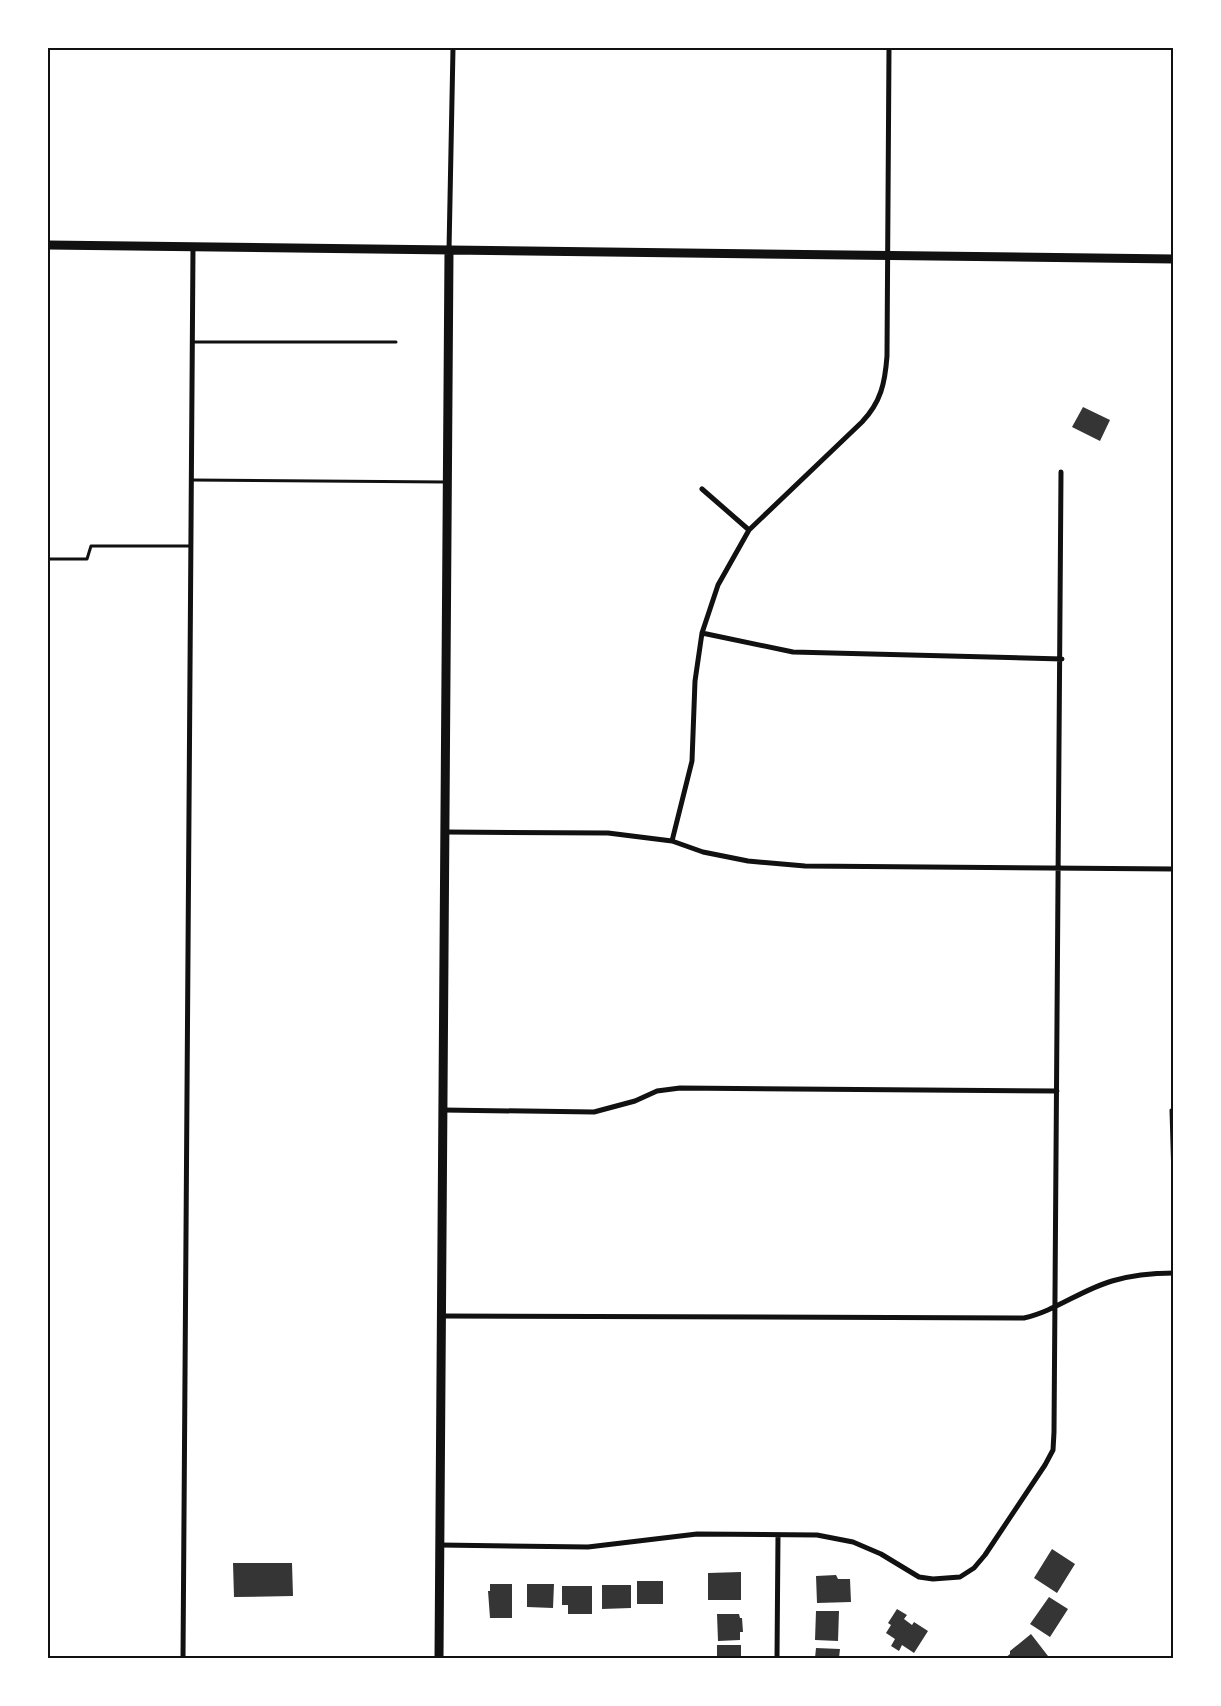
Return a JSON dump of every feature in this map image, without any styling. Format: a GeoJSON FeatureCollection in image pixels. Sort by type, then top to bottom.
{"type":"FeatureCollection","features":[{"type":"Feature","properties":{"kind":"street"},"geometry":{"type":"LineString","coordinates":[[439,1658],[449,482],[449,251],[453,48]]}},
{"type":"Feature","properties":{"kind":"street"},"geometry":{"type":"LineString","coordinates":[[672,841],[692,761],[695,681],[702,634],[718,585],[749,530],[874,409],[882,392],[886,376],[889,48]]}},
{"type":"Feature","properties":{"kind":"street"},"geometry":{"type":"LineString","coordinates":[[48,245],[1174,259]]}},
{"type":"Feature","properties":{"kind":"street"},"geometry":{"type":"LineString","coordinates":[[183,1658],[193,247]]}},
{"type":"Feature","properties":{"kind":"street"},"geometry":{"type":"LineString","coordinates":[[440,1545],[588,1547],[698,1534],[817,1535],[853,1542],[881,1554],[919,1577],[933,1579],[960,1576],[974,1568],[985,1555],[1045,1465],[1053,1450],[1062,659],[1061,472]]}},
{"type":"Feature","properties":{"kind":"street"},"geometry":{"type":"LineString","coordinates":[[702,490],[749,530]]}},
{"type":"Feature","properties":{"kind":"street"},"geometry":{"type":"LineString","coordinates":[[702,634],[793,652],[1062,659]]}},
{"type":"Feature","properties":{"kind":"street"},"geometry":{"type":"LineString","coordinates":[[446,832],[608,833],[672,841],[703,852],[748,861],[806,866],[1174,869]]}},
{"type":"Feature","properties":{"kind":"street"},"geometry":{"type":"LineString","coordinates":[[443,1110],[594,1112],[635,1101],[657,1091],[680,1088],[1057,1091]]}},
{"type":"Feature","properties":{"kind":"street"},"geometry":{"type":"LineString","coordinates":[[443,1316],[1024,1318],[1039,1314],[1111,1281],[1142,1274],[1174,1273]]}},
{"type":"Feature","properties":{"kind":"street"},"geometry":{"type":"LineString","coordinates":[[777,1658],[778,1535]]}},
{"type":"Feature","properties":{"kind":"lane"},"geometry":{"type":"LineString","coordinates":[[193,342],[396,342]]}},
{"type":"Feature","properties":{"kind":"lane"},"geometry":{"type":"LineString","coordinates":[[192,480],[449,482]]}},
{"type":"Feature","properties":{"kind":"lane"},"geometry":{"type":"LineString","coordinates":[[48,559],[87,559],[91,546],[192,546]]}},
{"type":"Feature","properties":{"kind":"lane"},"geometry":{"type":"LineString","coordinates":[[1174,1110],[1171,1110],[1174,1212]]}},
{"type":"Feature","properties":{"kind":"building"},"geometry":{"type":"Polygon","coordinates":[[[1083,407],[1110,420],[1100,441],[1072,427],[1083,407]]]}},
{"type":"Feature","properties":{"kind":"building"},"geometry":{"type":"Polygon","coordinates":[[[1052,1549],[1075,1564],[1057,1593],[1034,1578],[1052,1549]]]}},
{"type":"Feature","properties":{"kind":"building"},"geometry":{"type":"Polygon","coordinates":[[[233,1563],[292,1563],[293,1596],[234,1597],[233,1563]]]}},
{"type":"Feature","properties":{"kind":"building"},"geometry":{"type":"Polygon","coordinates":[[[741,1572],[741,1600],[708,1600],[708,1573],[741,1572]]]}},
{"type":"Feature","properties":{"kind":"building"},"geometry":{"type":"Polygon","coordinates":[[[836,1575],[838,1579],[850,1579],[851,1602],[817,1603],[816,1576],[836,1575]]]}},
{"type":"Feature","properties":{"kind":"building"},"geometry":{"type":"Polygon","coordinates":[[[637,1581],[663,1581],[663,1604],[637,1604],[637,1581]]]}},
{"type":"Feature","properties":{"kind":"building"},"geometry":{"type":"Polygon","coordinates":[[[490,1584],[512,1584],[512,1618],[490,1618],[488,1591],[490,1591],[490,1584]]]}},
{"type":"Feature","properties":{"kind":"building"},"geometry":{"type":"Polygon","coordinates":[[[527,1584],[554,1584],[553,1608],[527,1607],[527,1584]]]}},
{"type":"Feature","properties":{"kind":"building"},"geometry":{"type":"Polygon","coordinates":[[[602,1585],[631,1585],[631,1608],[602,1609],[602,1585]]]}},
{"type":"Feature","properties":{"kind":"building"},"geometry":{"type":"Polygon","coordinates":[[[562,1586],[592,1586],[592,1614],[568,1614],[568,1605],[562,1605],[562,1586]]]}},
{"type":"Feature","properties":{"kind":"building"},"geometry":{"type":"Polygon","coordinates":[[[1049,1597],[1068,1609],[1050,1637],[1030,1624],[1049,1597]]]}},
{"type":"Feature","properties":{"kind":"building"},"geometry":{"type":"Polygon","coordinates":[[[897,1609],[907,1615],[904,1619],[912,1625],[914,1622],[928,1631],[914,1653],[902,1645],[899,1651],[891,1646],[895,1639],[886,1633],[891,1625],[888,1623],[897,1609]]]}},
{"type":"Feature","properties":{"kind":"building"},"geometry":{"type":"Polygon","coordinates":[[[816,1611],[839,1611],[838,1641],[815,1640],[816,1611]]]}},
{"type":"Feature","properties":{"kind":"building"},"geometry":{"type":"Polygon","coordinates":[[[717,1614],[739,1614],[740,1618],[742,1618],[743,1632],[740,1632],[740,1640],[718,1641],[717,1614]]]}},
{"type":"Feature","properties":{"kind":"building"},"geometry":{"type":"Polygon","coordinates":[[[1031,1634],[1048,1656],[1044,1658],[1005,1658],[1010,1654],[1010,1651],[1031,1634]]]}},
{"type":"Feature","properties":{"kind":"building"},"geometry":{"type":"Polygon","coordinates":[[[717,1645],[741,1645],[741,1658],[717,1658],[717,1645]]]}},
{"type":"Feature","properties":{"kind":"building"},"geometry":{"type":"Polygon","coordinates":[[[816,1648],[840,1649],[839,1658],[815,1658],[816,1648]]]}}]}
